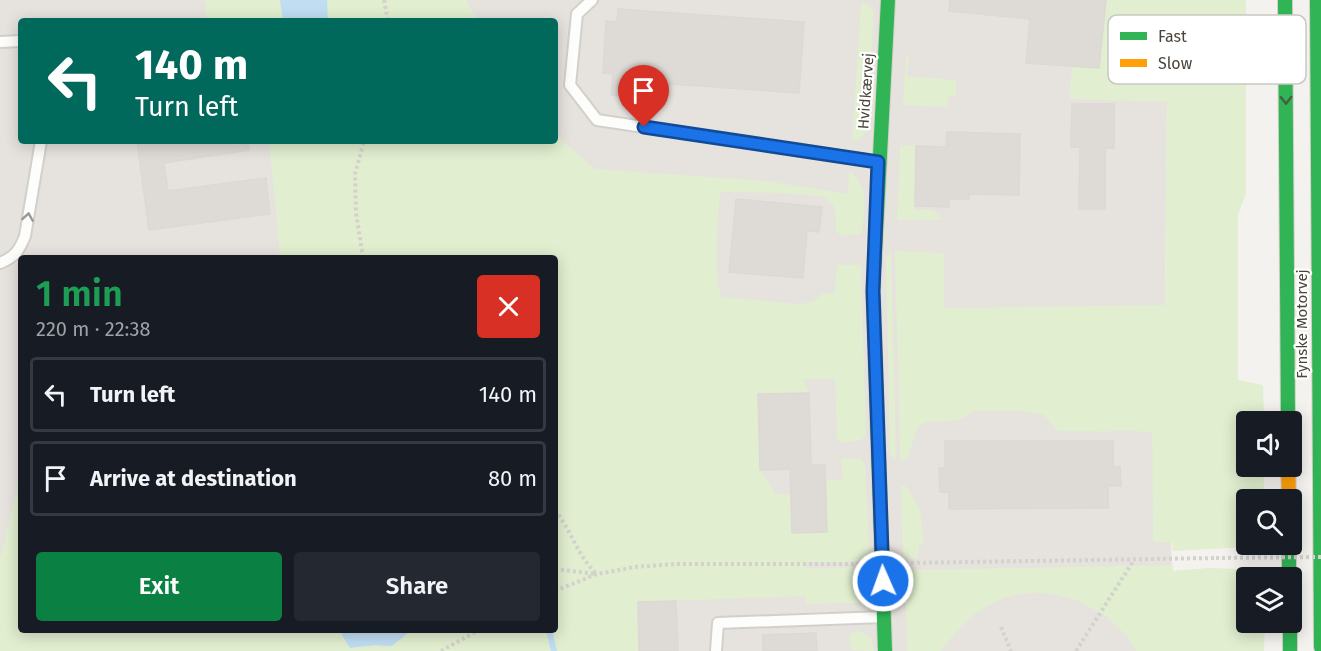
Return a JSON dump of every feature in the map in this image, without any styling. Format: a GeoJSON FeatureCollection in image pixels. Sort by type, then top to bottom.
{"type":"FeatureCollection","features":[{"type":"Feature","properties":{"kind":"main road","name":"Hvidkærvej"},"geometry":{"type":"LineString","coordinates":[[885,651],[873,291],[888,0]]}},
{"type":"Feature","properties":{"kind":"main road","name":"Fynske Motorvej"},"geometry":{"type":"LineString","coordinates":[[1285,0],[1285,15]]}},
{"type":"Feature","properties":{"kind":"main road","name":"Fynske Motorvej"},"geometry":{"type":"LineString","coordinates":[[1317,0],[1321,647]]}},
{"type":"Feature","properties":{"kind":"main road","name":"Fynske Motorvej"},"geometry":{"type":"LineString","coordinates":[[1286,84],[1288,411]]}},
{"type":"Feature","properties":{"kind":"main road"},"geometry":{"type":"LineString","coordinates":[[1290,633],[1290,651]]}},
{"type":"Feature","properties":{"kind":"lane"},"geometry":{"type":"LineString","coordinates":[[592,0],[577,14],[570,85],[597,120],[878,162]]}},
{"type":"Feature","properties":{"kind":"lane"},"geometry":{"type":"LineString","coordinates":[[0,42],[18,41]]}},
{"type":"Feature","properties":{"kind":"lane"},"geometry":{"type":"LineString","coordinates":[[0,263],[13,258],[20,249],[25,236],[40,144]]}},
{"type":"Feature","properties":{"kind":"lane"},"geometry":{"type":"LineString","coordinates":[[716,651],[718,623],[884,617]]}},
{"type":"Feature","properties":{"kind":"path"},"geometry":{"type":"LineString","coordinates":[[384,0],[387,18]]}},
{"type":"Feature","properties":{"kind":"path"},"geometry":{"type":"LineString","coordinates":[[363,144],[355,174],[356,213],[363,255]]}},
{"type":"Feature","properties":{"kind":"path"},"geometry":{"type":"LineString","coordinates":[[558,514],[588,566],[597,574]]}},
{"type":"Feature","properties":{"kind":"path"},"geometry":{"type":"LineString","coordinates":[[558,590],[597,574],[635,567],[676,564],[883,564],[1321,557]]}},
{"type":"Feature","properties":{"kind":"path"},"geometry":{"type":"LineString","coordinates":[[1076,651],[1135,560]]}},
{"type":"Feature","properties":{"kind":"path"},"geometry":{"type":"LineString","coordinates":[[558,569],[597,574]]}},
{"type":"Feature","properties":{"kind":"path"},"geometry":{"type":"LineString","coordinates":[[1001,627],[1011,651]]}},
{"type":"Feature","properties":{"kind":"path"},"geometry":{"type":"LineString","coordinates":[[441,651],[474,633]]}},
{"type":"Feature","properties":{"kind":"shaded area"},"geometry":{"type":"Polygon","coordinates":[[[0,0],[1171,0],[1170,15],[1108,15],[1108,84],[1168,84],[1165,305],[1174,651],[0,651],[0,0]]]}},
{"type":"Feature","properties":{"kind":"shaded area"},"geometry":{"type":"Polygon","coordinates":[[[913,0],[937,0],[937,10],[1030,19],[1026,63],[1072,66],[1069,99],[956,96],[956,80],[907,76],[913,0]]]}},
{"type":"Feature","properties":{"kind":"shaded area"},"geometry":{"type":"Polygon","coordinates":[[[901,105],[947,107],[946,147],[899,145],[901,105]]]}},
{"type":"Feature","properties":{"kind":"shaded area"},"geometry":{"type":"Polygon","coordinates":[[[0,430],[18,435],[18,444],[4,500],[0,499],[0,430]]]}},
{"type":"Feature","properties":{"kind":"shaded area"},"geometry":{"type":"Polygon","coordinates":[[[1113,430],[1152,432],[1153,542],[924,543],[920,503],[935,492],[949,492],[950,509],[1108,508],[1108,486],[1121,485],[1120,467],[1113,467],[1113,430]]]}},
{"type":"Feature","properties":{"kind":"shaded area"},"geometry":{"type":"Polygon","coordinates":[[[1045,593],[1076,600],[1103,614],[1126,635],[1136,651],[1068,651],[1053,645],[1033,643],[1008,651],[941,651],[972,616],[988,606],[1019,595],[1045,593]]]}},
{"type":"Feature","properties":{"kind":"green space"},"geometry":{"type":"Polygon","coordinates":[[[205,0],[466,0],[475,18],[206,18],[205,0]]]}},
{"type":"Feature","properties":{"kind":"green space"},"geometry":{"type":"Polygon","coordinates":[[[1106,0],[1246,0],[1246,15],[1108,15],[1108,84],[1246,84],[1246,193],[1238,215],[1238,380],[1263,385],[1264,411],[1236,411],[1236,477],[1264,477],[1264,489],[1236,489],[1236,548],[1173,551],[1172,542],[1153,542],[1152,432],[1057,431],[1044,415],[1021,411],[972,411],[961,419],[921,424],[916,431],[908,458],[902,461],[900,459],[895,251],[944,253],[944,308],[1165,305],[1167,102],[1069,99],[1072,66],[1099,68],[1106,0]]]}},
{"type":"Feature","properties":{"kind":"green space"},"geometry":{"type":"Polygon","coordinates":[[[861,4],[869,5],[874,13],[867,132],[858,140],[852,140],[861,4]]]}},
{"type":"Feature","properties":{"kind":"green space"},"geometry":{"type":"Polygon","coordinates":[[[906,56],[909,57],[907,76],[956,80],[956,96],[948,96],[947,107],[903,105],[906,56]]]}},
{"type":"Feature","properties":{"kind":"green space"},"geometry":{"type":"Polygon","coordinates":[[[558,137],[595,169],[766,181],[848,194],[849,172],[856,177],[863,191],[865,207],[862,233],[843,236],[836,232],[833,205],[825,197],[785,193],[720,192],[717,275],[722,297],[798,304],[813,302],[823,293],[834,294],[837,265],[861,265],[866,435],[861,440],[840,443],[837,438],[835,379],[803,379],[809,393],[758,394],[761,470],[775,494],[791,494],[792,533],[827,532],[826,480],[842,480],[841,458],[861,459],[865,464],[870,562],[806,562],[806,568],[872,567],[871,595],[859,603],[806,604],[805,596],[638,602],[639,651],[0,651],[0,559],[18,486],[18,633],[341,633],[350,648],[374,645],[385,647],[402,639],[408,633],[558,633],[558,255],[280,255],[269,144],[558,144],[558,137]]]}},
{"type":"Feature","properties":{"kind":"green space"},"geometry":{"type":"Polygon","coordinates":[[[900,145],[916,146],[914,210],[933,210],[944,220],[897,220],[900,145]]]}},
{"type":"Feature","properties":{"kind":"green space"},"geometry":{"type":"Polygon","coordinates":[[[891,251],[896,460],[890,454],[886,258],[891,251]]]}},
{"type":"Feature","properties":{"kind":"green space"},"geometry":{"type":"Polygon","coordinates":[[[901,486],[906,486],[920,510],[924,543],[919,545],[918,558],[903,558],[901,486]]]}},
{"type":"Feature","properties":{"kind":"green space"},"geometry":{"type":"Polygon","coordinates":[[[1173,565],[1173,571],[1208,568],[1236,569],[1236,633],[1265,633],[1264,651],[1136,651],[1121,632],[1103,616],[1083,604],[1062,596],[1039,593],[1016,595],[994,603],[972,617],[941,651],[907,651],[905,570],[1173,565]]]}},
{"type":"Feature","properties":{"kind":"green space"},"geometry":{"type":"Polygon","coordinates":[[[860,631],[871,638],[874,651],[851,650],[849,637],[853,632],[860,631]]]}},
{"type":"Feature","properties":{"kind":"water"},"geometry":{"type":"Polygon","coordinates":[[[280,0],[327,0],[328,18],[283,18],[280,0]]]}},
{"type":"Feature","properties":{"kind":"water"},"geometry":{"type":"Polygon","coordinates":[[[341,633],[407,633],[392,646],[374,645],[350,648],[341,633]]]}},
{"type":"Feature","properties":{"kind":"building"},"geometry":{"type":"Polygon","coordinates":[[[950,0],[1106,0],[1099,68],[1026,63],[1030,19],[949,11],[950,0]]]}},
{"type":"Feature","properties":{"kind":"building"},"geometry":{"type":"Polygon","coordinates":[[[618,9],[804,22],[799,93],[642,82],[640,97],[611,95],[613,74],[603,73],[606,21],[617,22],[618,9]]]}},
{"type":"Feature","properties":{"kind":"building"},"geometry":{"type":"Polygon","coordinates":[[[1072,104],[1114,104],[1114,148],[1105,148],[1105,209],[1079,209],[1080,147],[1071,147],[1072,104]]]}},
{"type":"Feature","properties":{"kind":"building"},"geometry":{"type":"Polygon","coordinates":[[[947,132],[1020,134],[1019,195],[969,194],[969,199],[949,199],[949,207],[915,206],[916,146],[946,147],[947,132]]]}},
{"type":"Feature","properties":{"kind":"building"},"geometry":{"type":"Polygon","coordinates":[[[137,144],[248,144],[249,150],[164,163],[168,191],[266,178],[270,214],[149,230],[137,144]]]}},
{"type":"Feature","properties":{"kind":"building"},"geometry":{"type":"Polygon","coordinates":[[[736,199],[822,207],[819,232],[807,231],[803,278],[729,272],[736,199]]]}},
{"type":"Feature","properties":{"kind":"building"},"geometry":{"type":"Polygon","coordinates":[[[809,393],[811,465],[825,465],[827,532],[792,533],[790,469],[760,470],[758,394],[809,393]]]}},
{"type":"Feature","properties":{"kind":"building"},"geometry":{"type":"Polygon","coordinates":[[[945,441],[1113,441],[1113,467],[1120,467],[1121,486],[1108,486],[1108,508],[949,509],[949,492],[940,492],[939,468],[945,468],[945,441]]]}},
{"type":"Feature","properties":{"kind":"building"},"geometry":{"type":"Polygon","coordinates":[[[676,601],[678,651],[639,651],[638,602],[676,601]]]}},
{"type":"Feature","properties":{"kind":"building"},"geometry":{"type":"Polygon","coordinates":[[[816,633],[817,651],[763,651],[763,635],[816,633]]]}},
{"type":"Feature","properties":{"kind":"waterway"},"geometry":{"type":"LineString","coordinates":[[550,633],[554,651]]}},
{"type":"Feature","properties":{"kind":"traffic: fast"},"geometry":{"type":"LineString","coordinates":[[885,651],[873,291],[888,0]]}},
{"type":"Feature","properties":{"kind":"traffic: fast"},"geometry":{"type":"LineString","coordinates":[[1285,0],[1285,15]]}},
{"type":"Feature","properties":{"kind":"traffic: fast"},"geometry":{"type":"LineString","coordinates":[[1317,0],[1321,647]]}},
{"type":"Feature","properties":{"kind":"traffic: fast"},"geometry":{"type":"LineString","coordinates":[[1286,84],[1288,411]]}},
{"type":"Feature","properties":{"kind":"traffic: fast"},"geometry":{"type":"LineString","coordinates":[[1289,555],[1289,567]]}},
{"type":"Feature","properties":{"kind":"traffic: fast"},"geometry":{"type":"LineString","coordinates":[[1290,633],[1290,651]]}},
{"type":"Feature","properties":{"kind":"traffic: slow"},"geometry":{"type":"LineString","coordinates":[[1288,477],[1289,489]]}},
{"type":"Feature","properties":{"kind":"route"},"geometry":{"type":"LineString","coordinates":[[644,127],[878,162],[873,291],[883,581]]}}]}
